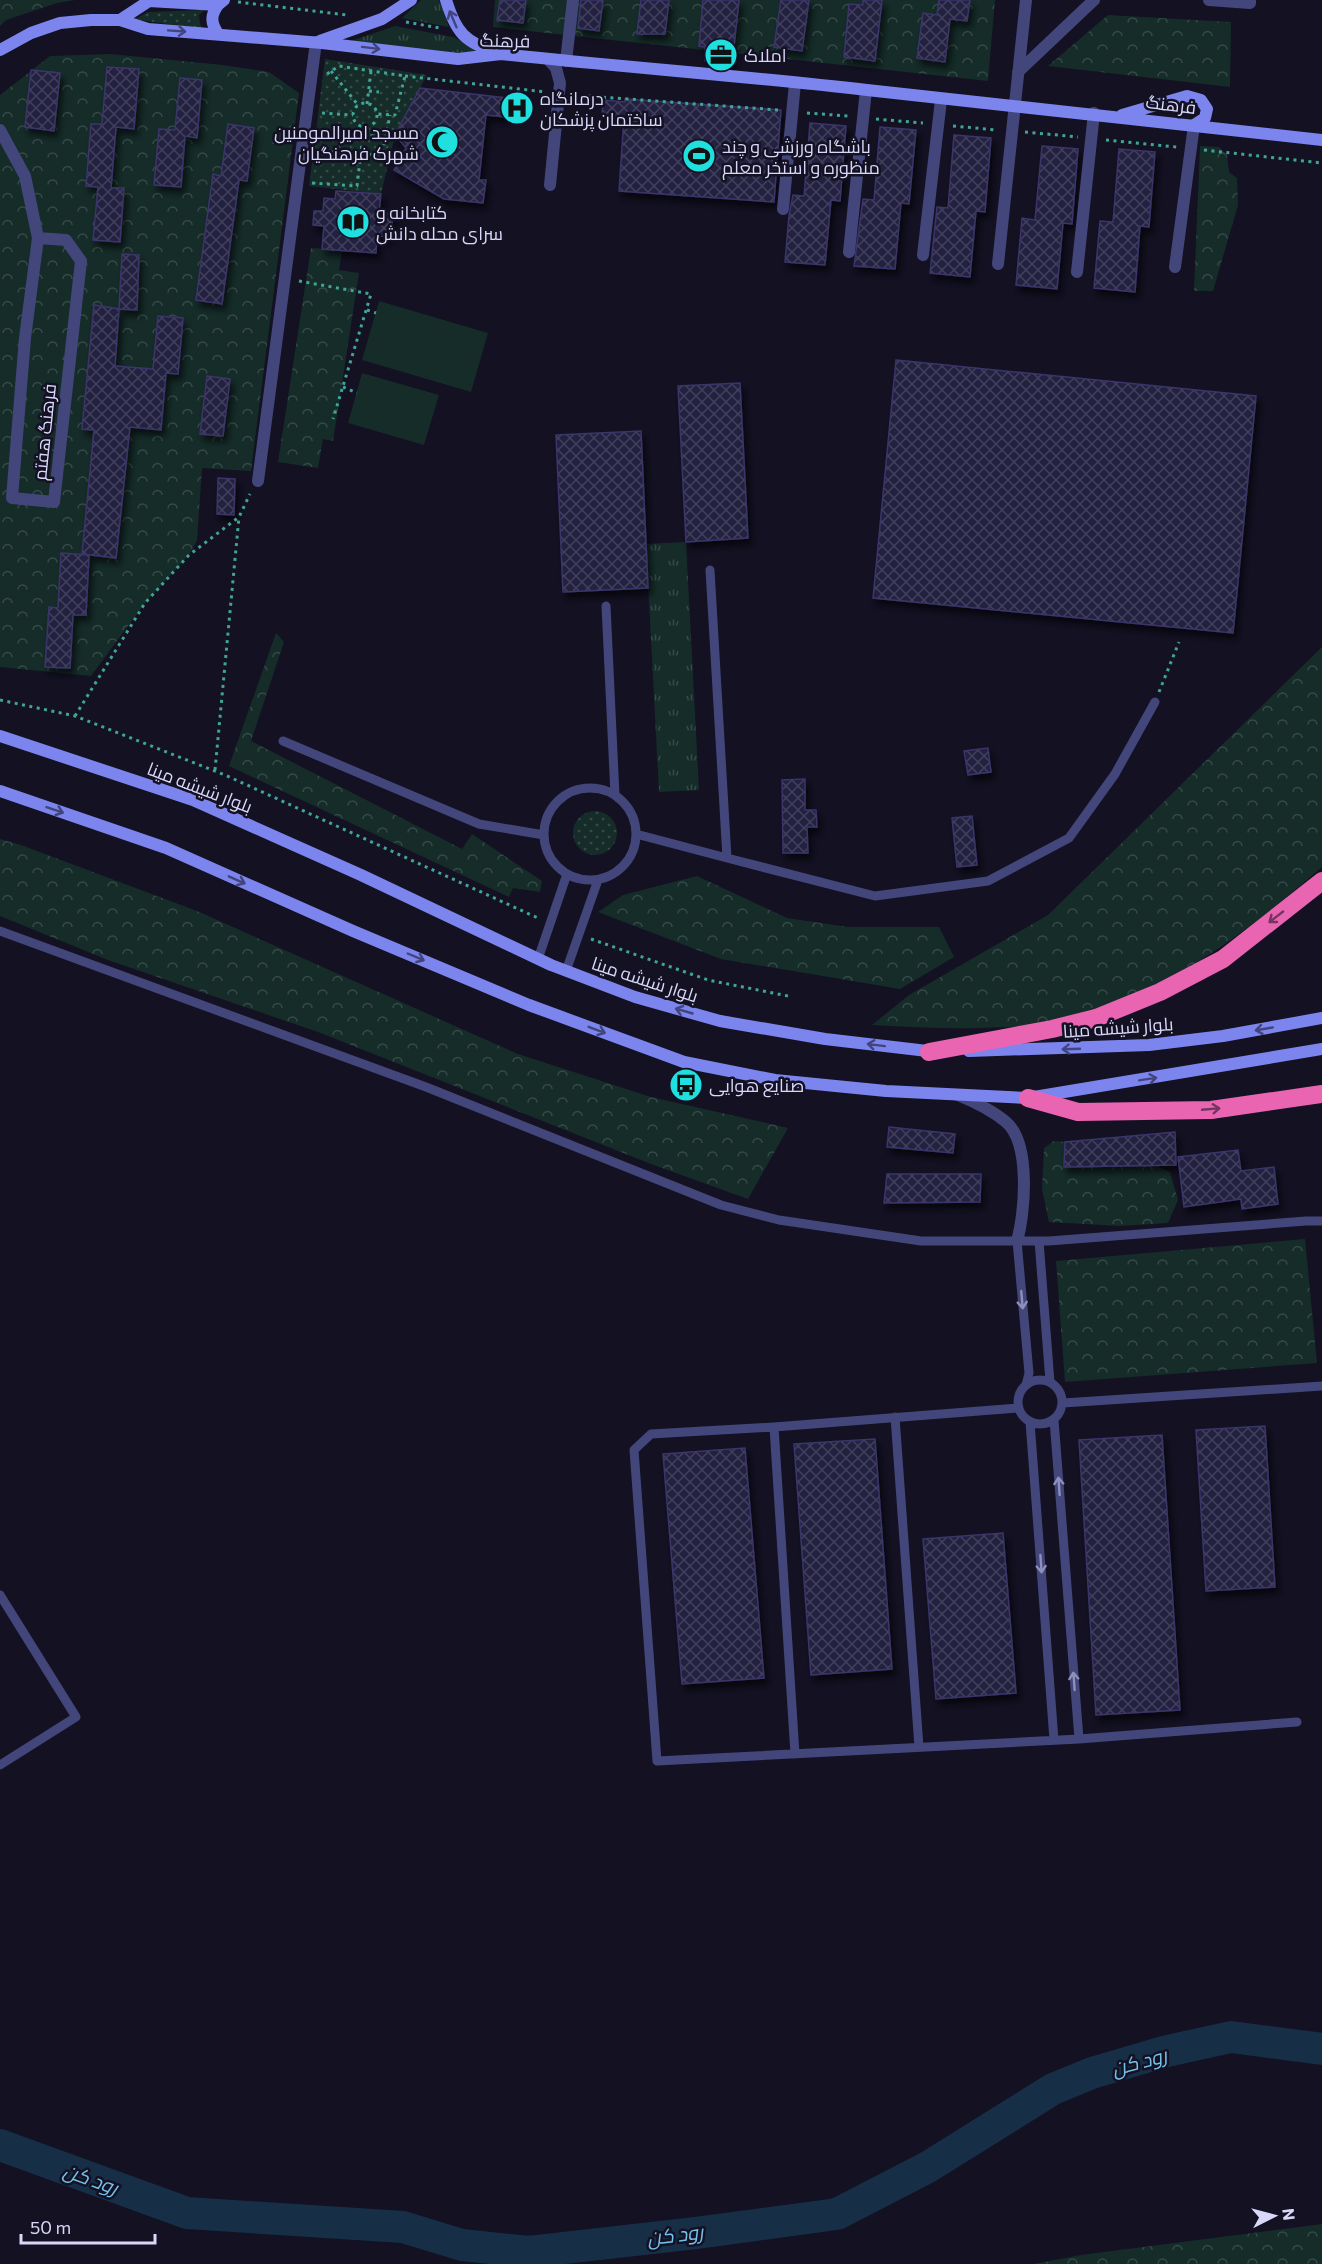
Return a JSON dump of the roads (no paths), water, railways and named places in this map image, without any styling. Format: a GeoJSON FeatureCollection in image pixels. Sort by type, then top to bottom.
{"type":"FeatureCollection","features":[{"type":"Feature","properties":{"kind":"highway"},"geometry":{"type":"LineString","coordinates":[[929,1052],[1052,1029],[1096,1018],[1160,992],[1223,959],[1322,881]]}},
{"type":"Feature","properties":{"kind":"highway"},"geometry":{"type":"LineString","coordinates":[[1029,1098],[1078,1112],[1100,1112],[1211,1110],[1322,1094]]}},
{"type":"Feature","properties":{"kind":"main road"},"geometry":{"type":"LineString","coordinates":[[316,42],[380,21],[411,0]]}},
{"type":"Feature","properties":{"kind":"main road"},"geometry":{"type":"LineString","coordinates":[[446,0],[453,21],[462,36],[480,48],[501,54]]}},
{"type":"Feature","properties":{"kind":"main road"},"geometry":{"type":"LineString","coordinates":[[120,20],[149,1],[221,2],[212,18],[218,34]]}},
{"type":"Feature","properties":{"kind":"main road","name":"فرهنگ"},"geometry":{"type":"LineString","coordinates":[[0,50],[31,33],[60,23],[120,20],[148,29],[316,42],[458,59],[501,54],[866,90],[942,100],[1094,113],[1322,140]]}},
{"type":"Feature","properties":{"kind":"main road"},"geometry":{"type":"LineString","coordinates":[[1116,116],[1187,96],[1201,100],[1207,109],[1205,118],[1194,125]]}},
{"type":"Feature","properties":{"kind":"main road","name":"بلوار شیشه مینا"},"geometry":{"type":"LineString","coordinates":[[0,736],[193,800],[361,875],[566,971],[635,997],[720,1021],[825,1039],[929,1052],[1149,1045],[1223,1036],[1322,1018]]}},
{"type":"Feature","properties":{"kind":"main road"},"geometry":{"type":"LineString","coordinates":[[0,791],[166,848],[353,931],[529,1005],[684,1062],[775,1080],[886,1091],[1029,1098],[1322,1049]]}},
{"type":"Feature","properties":{"kind":"street"},"geometry":{"type":"LineString","coordinates":[[566,61],[573,0]]}},
{"type":"Feature","properties":{"kind":"street"},"geometry":{"type":"LineString","coordinates":[[998,264],[1026,0]]}},
{"type":"Feature","properties":{"kind":"street"},"geometry":{"type":"LineString","coordinates":[[1018,72],[1094,0]]}},
{"type":"Feature","properties":{"kind":"street"},"geometry":{"type":"LineString","coordinates":[[1209,0],[1250,3],[1250,0]]}},
{"type":"Feature","properties":{"kind":"street"},"geometry":{"type":"LineString","coordinates":[[258,481],[316,42]]}},
{"type":"Feature","properties":{"kind":"street"},"geometry":{"type":"LineString","coordinates":[[548,59],[556,68],[560,83],[550,185]]}},
{"type":"Feature","properties":{"kind":"street"},"geometry":{"type":"LineString","coordinates":[[783,208],[795,83]]}},
{"type":"Feature","properties":{"kind":"street"},"geometry":{"type":"LineString","coordinates":[[849,252],[866,90]]}},
{"type":"Feature","properties":{"kind":"street"},"geometry":{"type":"LineString","coordinates":[[923,255],[942,100]]}},
{"type":"Feature","properties":{"kind":"street"},"geometry":{"type":"LineString","coordinates":[[1077,272],[1094,113]]}},
{"type":"Feature","properties":{"kind":"street"},"geometry":{"type":"LineString","coordinates":[[1175,267],[1194,125]]}},
{"type":"Feature","properties":{"kind":"street","name":"فرهنگ هفتم"},"geometry":{"type":"LineString","coordinates":[[0,130],[25,176],[38,238],[25,338],[12,498],[54,502],[81,261],[66,240],[38,238]]}},
{"type":"Feature","properties":{"kind":"street"},"geometry":{"type":"LineString","coordinates":[[957,1094],[985,1107],[1008,1123],[1023,1152],[1023,1222],[1017,1241]]}},
{"type":"Feature","properties":{"kind":"lane"},"geometry":{"type":"LineString","coordinates":[[710,570],[727,858]]}},
{"type":"Feature","properties":{"kind":"lane"},"geometry":{"type":"LineString","coordinates":[[606,606],[615,795]]}},
{"type":"Feature","properties":{"kind":"lane"},"geometry":{"type":"LineString","coordinates":[[636,834],[875,896],[988,881],[1069,838],[1115,774],[1155,702]]}},
{"type":"Feature","properties":{"kind":"lane"},"geometry":{"type":"LineString","coordinates":[[283,741],[479,824],[544,835]]}},
{"type":"Feature","properties":{"kind":"lane"},"geometry":{"type":"LineString","coordinates":[[602,789],[615,795],[626,804],[633,818],[636,834],[633,850],[625,864],[613,874],[598,880],[582,880],[567,874],[555,864],[547,850],[544,835],[546,819],[553,806],[562,797],[575,790],[602,789]]}},
{"type":"Feature","properties":{"kind":"lane"},"geometry":{"type":"LineString","coordinates":[[538,959],[567,874]]}},
{"type":"Feature","properties":{"kind":"lane"},"geometry":{"type":"LineString","coordinates":[[566,971],[598,880]]}},
{"type":"Feature","properties":{"kind":"lane"},"geometry":{"type":"LineString","coordinates":[[0,931],[426,1087],[721,1205],[779,1220],[921,1241],[1039,1241],[1322,1221]]}},
{"type":"Feature","properties":{"kind":"lane"},"geometry":{"type":"LineString","coordinates":[[1017,1241],[1029,1373],[1026,1385],[1019,1395],[1019,1408],[1025,1419],[1030,1422],[1042,1425],[1054,1420],[1059,1415],[1063,1403],[1060,1391],[1050,1382],[1038,1380],[1026,1385]]}},
{"type":"Feature","properties":{"kind":"lane"},"geometry":{"type":"LineString","coordinates":[[1039,1241],[1050,1382]]}},
{"type":"Feature","properties":{"kind":"lane"},"geometry":{"type":"LineString","coordinates":[[1063,1403],[1322,1386]]}},
{"type":"Feature","properties":{"kind":"lane"},"geometry":{"type":"LineString","coordinates":[[1019,1408],[651,1434],[634,1450],[657,1761],[1079,1739],[1297,1722]]}},
{"type":"Feature","properties":{"kind":"lane"},"geometry":{"type":"LineString","coordinates":[[895,1417],[919,1747]]}},
{"type":"Feature","properties":{"kind":"lane"},"geometry":{"type":"LineString","coordinates":[[1054,1420],[1079,1739]]}},
{"type":"Feature","properties":{"kind":"lane"},"geometry":{"type":"LineString","coordinates":[[1030,1422],[1054,1740]]}},
{"type":"Feature","properties":{"kind":"lane"},"geometry":{"type":"LineString","coordinates":[[774,1426],[795,1754]]}},
{"type":"Feature","properties":{"kind":"lane"},"geometry":{"type":"LineString","coordinates":[[0,1595],[76,1717],[0,1765]]}},
{"type":"Feature","properties":{"kind":"waterway","name":"رود کن"},"geometry":{"type":"LineString","coordinates":[[0,2145],[187,2213],[403,2227],[462,2245],[529,2252],[837,2214],[928,2167],[1053,2089],[1092,2073],[1163,2052],[1231,2037],[1322,2049]]}},
{"type":"Feature","properties":{"kind":"place","name":"املاک"},"geometry":{"type":"Point","coordinates":[721,55]}},
{"type":"Feature","properties":{"kind":"place","name":"درمانگاه ساختمان پزشکان"},"geometry":{"type":"Point","coordinates":[517,108]}},
{"type":"Feature","properties":{"kind":"place","name":"مسجد امیرالمومنین شهرک فرهنگیان"},"geometry":{"type":"Point","coordinates":[442,142]}},
{"type":"Feature","properties":{"kind":"place","name":"باشگاه ورزشی و چند منظوره و استخر معلم"},"geometry":{"type":"Point","coordinates":[699,156]}},
{"type":"Feature","properties":{"kind":"place","name":"کتابخانه و سرای محله دانش"},"geometry":{"type":"Point","coordinates":[353,222]}},
{"type":"Feature","properties":{"kind":"place","name":"صنایع هوایی"},"geometry":{"type":"Point","coordinates":[686,1085]}}]}
